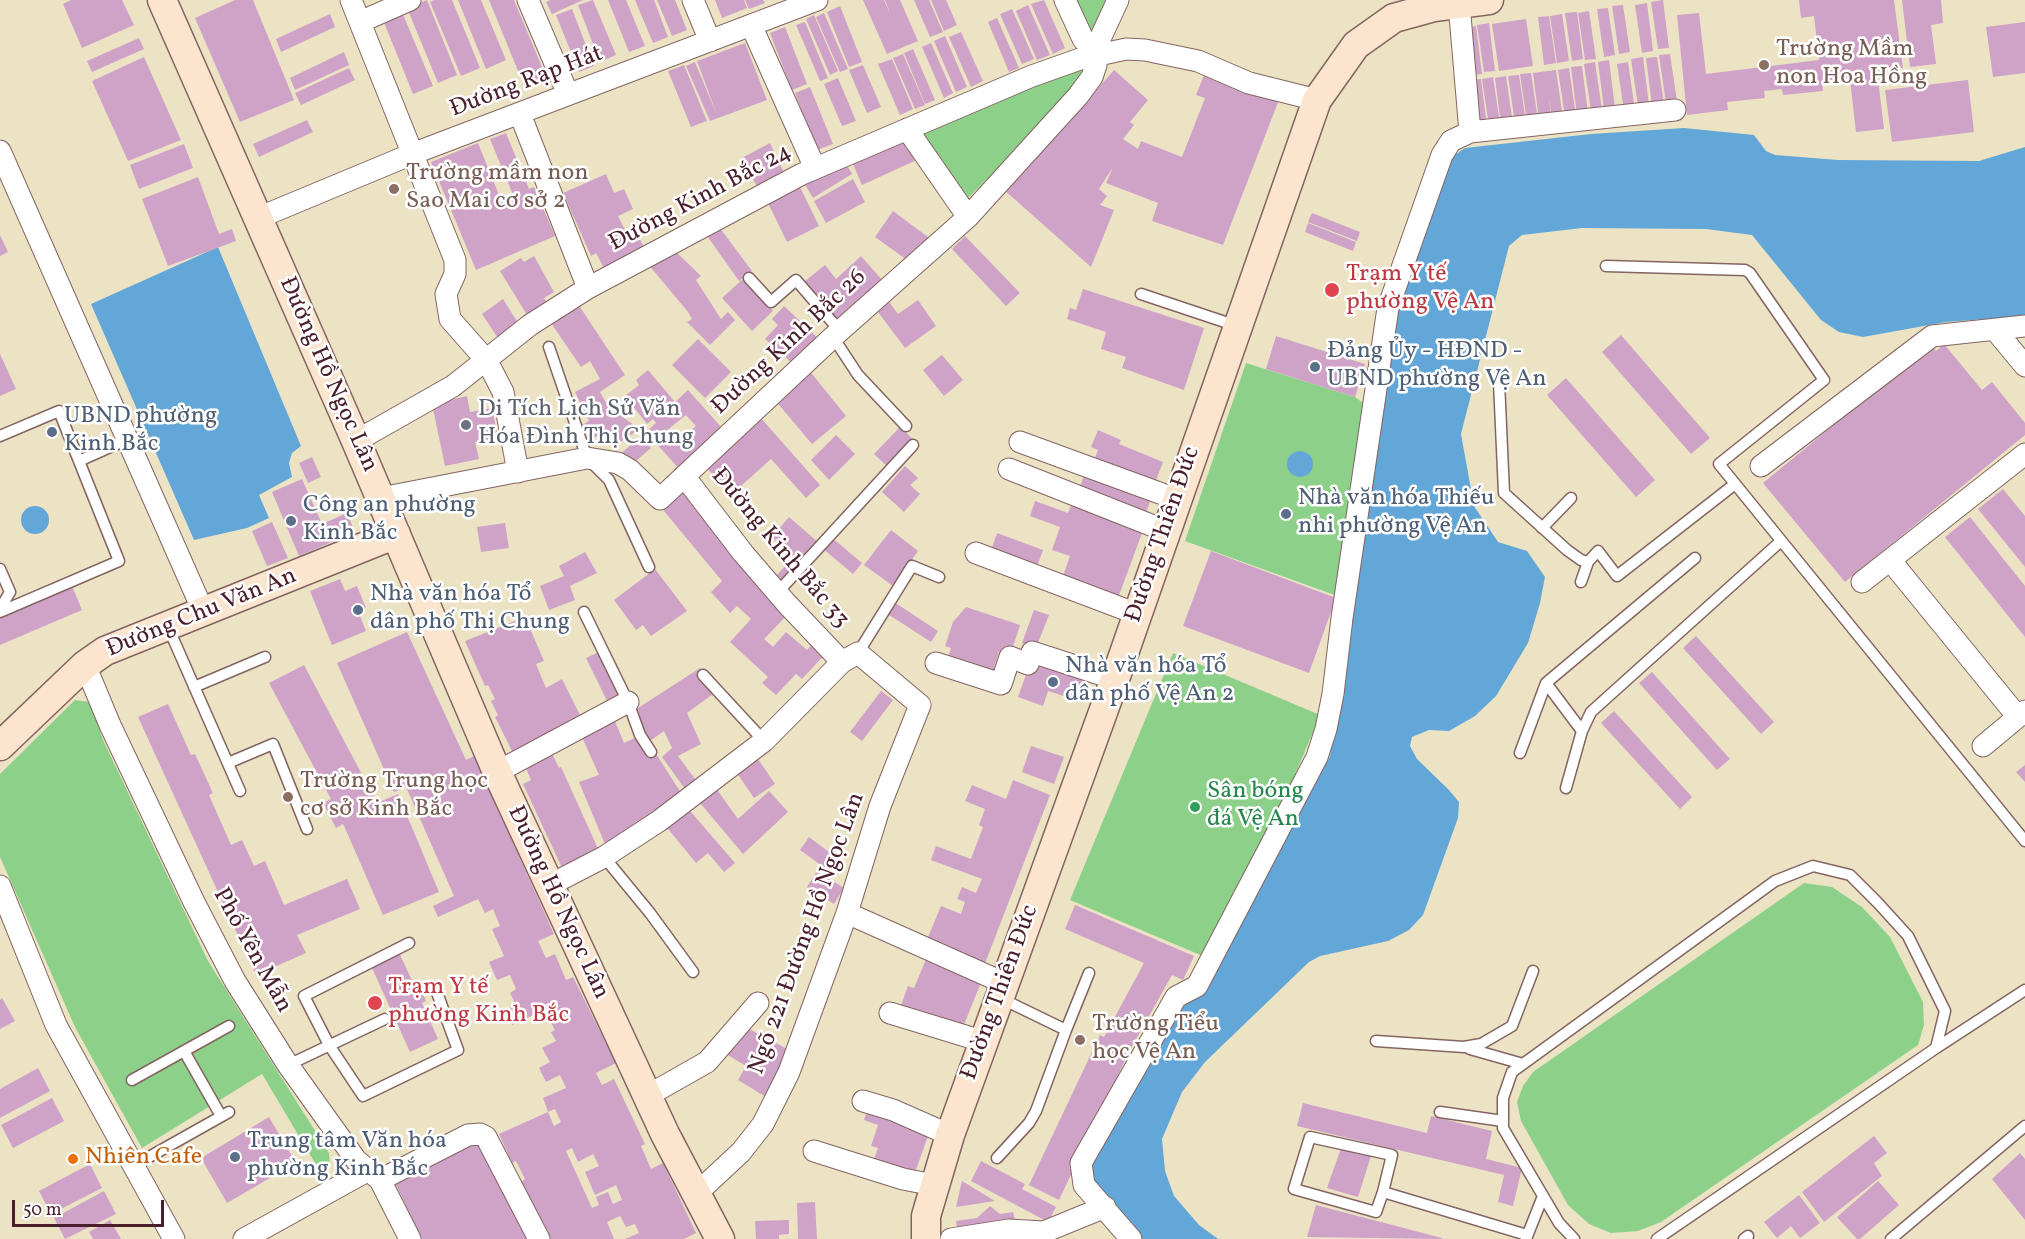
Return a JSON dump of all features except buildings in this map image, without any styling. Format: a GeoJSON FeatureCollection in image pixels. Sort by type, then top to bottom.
{"type":"FeatureCollection","features":[{"type":"Feature","properties":{"kind":"street","name":"Đường Hồ Ngọc Lân"},"geometry":{"type":"LineString","coordinates":[[162,0],[381,498],[497,772],[647,1096],[720,1239]]}},
{"type":"Feature","properties":{"kind":"street"},"geometry":{"type":"LineString","coordinates":[[351,0],[455,260],[455,274],[446,294],[450,319],[488,361],[502,392],[518,472]]}},
{"type":"Feature","properties":{"kind":"street"},"geometry":{"type":"LineString","coordinates":[[360,22],[410,0]]}},
{"type":"Feature","properties":{"kind":"street"},"geometry":{"type":"LineString","coordinates":[[528,0],[568,94]]}},
{"type":"Feature","properties":{"kind":"street"},"geometry":{"type":"LineString","coordinates":[[693,0],[710,41]]}},
{"type":"Feature","properties":{"kind":"street","name":"Đường Rạp Hát"},"geometry":{"type":"LineString","coordinates":[[258,218],[412,154],[817,0]]}},
{"type":"Feature","properties":{"kind":"street"},"geometry":{"type":"LineString","coordinates":[[1065,0],[1083,39],[1097,54]]}},
{"type":"Feature","properties":{"kind":"street","name":"Đường Kinh Bắc 26"},"geometry":{"type":"LineString","coordinates":[[381,498],[587,458],[602,459],[624,466],[640,478],[660,499],[836,334],[968,217],[1078,96],[1092,77],[1099,41],[1118,0]]}},
{"type":"Feature","properties":{"kind":"street","name":"Đường Thiên Đức"},"geometry":{"type":"LineString","coordinates":[[926,1239],[926,1216],[950,1135],[1115,679],[1317,100],[1348,53],[1364,38],[1394,18],[1441,4],[1489,0]]}},
{"type":"Feature","properties":{"kind":"street"},"geometry":{"type":"LineString","coordinates":[[1441,4],[1470,132]]}},
{"type":"Feature","properties":{"kind":"street"},"geometry":{"type":"LineString","coordinates":[[751,25],[815,168]]}},
{"type":"Feature","properties":{"kind":"street","name":"Đường Kinh Bắc 24"},"geometry":{"type":"LineString","coordinates":[[356,441],[453,386],[488,361],[530,325],[588,288],[815,168],[1032,76],[1097,54],[1126,49],[1145,50],[1198,61],[1249,83],[1317,100]]}},
{"type":"Feature","properties":{"kind":"street"},"geometry":{"type":"LineString","coordinates":[[1131,1239],[1084,1185],[1081,1163],[1176,997],[1197,986],[1317,757],[1326,729],[1388,308],[1442,155],[1451,141],[1470,132],[1675,110]]}},
{"type":"Feature","properties":{"kind":"street"},"geometry":{"type":"LineString","coordinates":[[520,114],[588,288]]}},
{"type":"Feature","properties":{"kind":"street"},"geometry":{"type":"LineString","coordinates":[[907,129],[968,217]]}},
{"type":"Feature","properties":{"kind":"street"},"geometry":{"type":"LineString","coordinates":[[0,151],[204,613]]}},
{"type":"Feature","properties":{"kind":"street"},"geometry":{"type":"LineString","coordinates":[[1761,466],[1932,336],[1996,331],[2025,326]]}},
{"type":"Feature","properties":{"kind":"street"},"geometry":{"type":"LineString","coordinates":[[1996,331],[2025,366]]}},
{"type":"Feature","properties":{"kind":"street"},"geometry":{"type":"LineString","coordinates":[[1020,442],[1176,499]]}},
{"type":"Feature","properties":{"kind":"street"},"geometry":{"type":"LineString","coordinates":[[1862,582],[2025,454]]}},
{"type":"Feature","properties":{"kind":"street"},"geometry":{"type":"LineString","coordinates":[[1009,469],[1166,531]]}},
{"type":"Feature","properties":{"kind":"street","name":"Đường Kinh Bắc 33"},"geometry":{"type":"LineString","coordinates":[[684,476],[777,593],[850,657],[920,705]]}},
{"type":"Feature","properties":{"kind":"street","name":"Đường Chu Văn An"},"geometry":{"type":"LineString","coordinates":[[0,746],[85,665],[105,651],[396,534]]}},
{"type":"Feature","properties":{"kind":"street"},"geometry":{"type":"LineString","coordinates":[[976,553],[1137,614]]}},
{"type":"Feature","properties":{"kind":"street"},"geometry":{"type":"LineString","coordinates":[[1890,560],[2021,714],[1983,746]]}},
{"type":"Feature","properties":{"kind":"street"},"geometry":{"type":"LineString","coordinates":[[936,663],[1001,684],[1010,657],[1028,664],[1032,652],[1115,679]]}},
{"type":"Feature","properties":{"kind":"street"},"geometry":{"type":"LineString","coordinates":[[549,886],[604,857],[659,821],[764,741],[850,657]]}},
{"type":"Feature","properties":{"kind":"street","name":"Phố Yên Mẫn"},"geometry":{"type":"LineString","coordinates":[[85,665],[194,902],[235,981],[288,1065],[374,1176],[410,1239]]}},
{"type":"Feature","properties":{"kind":"street"},"geometry":{"type":"LineString","coordinates":[[497,772],[628,702]]}},
{"type":"Feature","properties":{"kind":"street","name":"Ngõ 221 Đường Hồ Ngọc Lân"},"geometry":{"type":"LineString","coordinates":[[697,1193],[719,1174],[763,1124],[789,1072],[847,913],[880,806],[920,705]]}},
{"type":"Feature","properties":{"kind":"street"},"geometry":{"type":"LineString","coordinates":[[0,886],[56,1025],[174,1239]]}},
{"type":"Feature","properties":{"kind":"street"},"geometry":{"type":"LineString","coordinates":[[847,913],[1002,990]]}},
{"type":"Feature","properties":{"kind":"street"},"geometry":{"type":"LineString","coordinates":[[647,1096],[706,1062],[759,1003]]}},
{"type":"Feature","properties":{"kind":"street"},"geometry":{"type":"LineString","coordinates":[[890,1013],[985,1042]]}},
{"type":"Feature","properties":{"kind":"street"},"geometry":{"type":"LineString","coordinates":[[863,1101],[893,1110],[950,1135]]}},
{"type":"Feature","properties":{"kind":"street"},"geometry":{"type":"LineString","coordinates":[[244,1239],[374,1176],[474,1133],[486,1137],[538,1239]]}},
{"type":"Feature","properties":{"kind":"street"},"geometry":{"type":"LineString","coordinates":[[814,1151],[903,1179],[934,1185]]}},
{"type":"Feature","properties":{"kind":"street"},"geometry":{"type":"LineString","coordinates":[[951,1239],[1009,1230],[1046,1236],[1105,1207]]}},
{"type":"Feature","properties":{"kind":"lane"},"geometry":{"type":"LineString","coordinates":[[1606,266],[1745,270],[1750,273],[1824,380],[1719,464],[2025,841]]}},
{"type":"Feature","properties":{"kind":"lane"},"geometry":{"type":"LineString","coordinates":[[749,278],[771,302],[796,280],[836,334],[858,375],[906,426]]}},
{"type":"Feature","properties":{"kind":"lane"},"geometry":{"type":"LineString","coordinates":[[1141,294],[1237,326]]}},
{"type":"Feature","properties":{"kind":"lane"},"geometry":{"type":"LineString","coordinates":[[549,347],[587,458],[609,480],[649,567]]}},
{"type":"Feature","properties":{"kind":"lane"},"geometry":{"type":"LineString","coordinates":[[1499,382],[1504,493],[1542,528],[1581,560],[1587,562]]}},
{"type":"Feature","properties":{"kind":"lane"},"geometry":{"type":"LineString","coordinates":[[0,436],[59,411],[119,561],[0,611]]}},
{"type":"Feature","properties":{"kind":"lane"},"geometry":{"type":"LineString","coordinates":[[79,461],[128,439]]}},
{"type":"Feature","properties":{"kind":"lane"},"geometry":{"type":"LineString","coordinates":[[777,593],[913,446]]}},
{"type":"Feature","properties":{"kind":"lane"},"geometry":{"type":"LineString","coordinates":[[1581,582],[1587,562],[1598,551],[1617,576],[1735,484]]}},
{"type":"Feature","properties":{"kind":"lane"},"geometry":{"type":"LineString","coordinates":[[1542,528],[1571,498]]}},
{"type":"Feature","properties":{"kind":"lane"},"geometry":{"type":"LineString","coordinates":[[1566,788],[1582,731],[1591,712],[1781,541]]}},
{"type":"Feature","properties":{"kind":"lane"},"geometry":{"type":"LineString","coordinates":[[1520,753],[1546,683],[1695,558]]}},
{"type":"Feature","properties":{"kind":"lane"},"geometry":{"type":"LineString","coordinates":[[850,657],[912,566],[939,577]]}},
{"type":"Feature","properties":{"kind":"lane"},"geometry":{"type":"LineString","coordinates":[[0,569],[10,592],[0,611]]}},
{"type":"Feature","properties":{"kind":"lane"},"geometry":{"type":"LineString","coordinates":[[584,612],[628,702],[640,735],[651,752]]}},
{"type":"Feature","properties":{"kind":"lane"},"geometry":{"type":"LineString","coordinates":[[168,627],[240,791]]}},
{"type":"Feature","properties":{"kind":"lane"},"geometry":{"type":"LineString","coordinates":[[194,687],[265,657]]}},
{"type":"Feature","properties":{"kind":"lane"},"geometry":{"type":"LineString","coordinates":[[703,675],[764,741]]}},
{"type":"Feature","properties":{"kind":"lane"},"geometry":{"type":"LineString","coordinates":[[1546,683],[1582,731]]}},
{"type":"Feature","properties":{"kind":"lane"},"geometry":{"type":"LineString","coordinates":[[228,763],[273,744],[307,829]]}},
{"type":"Feature","properties":{"kind":"lane"},"geometry":{"type":"LineString","coordinates":[[604,857],[650,913],[693,972]]}},
{"type":"Feature","properties":{"kind":"lane"},"geometry":{"type":"LineString","coordinates":[[1574,1239],[1559,1223],[1503,1128],[1503,1098],[1512,1072],[1775,880],[1812,866],[1850,875],[1908,936],[1945,1011],[1936,1048]]}},
{"type":"Feature","properties":{"kind":"lane"},"geometry":{"type":"LineString","coordinates":[[409,943],[304,996],[329,1046],[363,1096],[458,1050],[435,987]]}},
{"type":"Feature","properties":{"kind":"lane"},"geometry":{"type":"LineString","coordinates":[[1464,1047],[1481,1044],[1512,1026],[1533,971]]}},
{"type":"Feature","properties":{"kind":"lane"},"geometry":{"type":"LineString","coordinates":[[997,1158],[1029,1123],[1036,1111],[1089,973]]}},
{"type":"Feature","properties":{"kind":"lane"},"geometry":{"type":"LineString","coordinates":[[1002,990],[1066,1030]]}},
{"type":"Feature","properties":{"kind":"lane"},"geometry":{"type":"LineString","coordinates":[[1657,1239],[1936,1048],[2025,990]]}},
{"type":"Feature","properties":{"kind":"lane"},"geometry":{"type":"LineString","coordinates":[[288,1065],[385,1019]]}},
{"type":"Feature","properties":{"kind":"lane"},"geometry":{"type":"LineString","coordinates":[[132,1080],[229,1026]]}},
{"type":"Feature","properties":{"kind":"lane"},"geometry":{"type":"LineString","coordinates":[[1376,1041],[1464,1047],[1523,1064]]}},
{"type":"Feature","properties":{"kind":"lane"},"geometry":{"type":"LineString","coordinates":[[133,1166],[225,1114],[184,1051]]}},
{"type":"Feature","properties":{"kind":"lane"},"geometry":{"type":"LineString","coordinates":[[1440,1112],[1503,1121]]}},
{"type":"Feature","properties":{"kind":"lane"},"geometry":{"type":"LineString","coordinates":[[1891,1239],[2025,1126]]}},
{"type":"Feature","properties":{"kind":"lane"},"geometry":{"type":"LineString","coordinates":[[1310,1137],[1392,1155],[1383,1192],[1376,1212],[1294,1188],[1310,1137]]}},
{"type":"Feature","properties":{"kind":"lane"},"geometry":{"type":"LineString","coordinates":[[1383,1192],[1527,1237],[1543,1196]]}},
{"type":"Feature","properties":{"kind":"green space"},"geometry":{"type":"Polygon","coordinates":[[[1077,0],[1109,0],[1092,32],[1077,0]]]}},
{"type":"Feature","properties":{"kind":"green space"},"geometry":{"type":"Polygon","coordinates":[[[1080,66],[1084,70],[1081,85],[969,197],[966,198],[921,140],[921,127],[1080,66]]]}},
{"type":"Feature","properties":{"kind":"green space"},"geometry":{"type":"Polygon","coordinates":[[[1246,363],[1355,397],[1367,406],[1340,597],[1185,541],[1246,363]]]}},
{"type":"Feature","properties":{"kind":"green space","name":"Sân bóng đá Vệ An"},"geometry":{"type":"Polygon","coordinates":[[[1173,653],[1320,715],[1217,962],[1070,900],[1173,653]]]}},
{"type":"Feature","properties":{"kind":"green space"},"geometry":{"type":"Polygon","coordinates":[[[75,700],[90,702],[103,740],[208,961],[329,1153],[330,1165],[321,1173],[262,1074],[142,1148],[75,1027],[0,857],[0,774],[75,700]]]}},
{"type":"Feature","properties":{"kind":"green space"},"geometry":{"type":"Polygon","coordinates":[[[1804,883],[1832,887],[1862,907],[1890,937],[1923,1002],[1924,1025],[1918,1045],[1661,1222],[1638,1231],[1611,1233],[1589,1224],[1568,1205],[1521,1121],[1517,1102],[1523,1086],[1533,1072],[1804,883]]]}},
{"type":"Feature","properties":{"kind":"water"},"geometry":{"type":"Polygon","coordinates":[[[1684,128],[1754,135],[1766,151],[1775,155],[1838,160],[1979,161],[2025,147],[2025,316],[1946,322],[1863,337],[1839,332],[1821,320],[1752,235],[1706,229],[1582,228],[1522,235],[1509,246],[1461,434],[1474,506],[1498,542],[1527,551],[1545,577],[1528,643],[1496,696],[1475,716],[1449,731],[1429,730],[1412,737],[1410,746],[1417,759],[1459,802],[1458,818],[1423,915],[1409,930],[1388,941],[1320,956],[1309,962],[1205,1062],[1182,1092],[1162,1139],[1165,1171],[1174,1196],[1199,1225],[1218,1239],[1135,1239],[1083,1166],[1184,996],[1196,999],[1211,978],[1252,897],[1330,756],[1353,578],[1392,328],[1452,157],[1465,148],[1591,134],[1684,128]]]}},
{"type":"Feature","properties":{"kind":"water"},"geometry":{"type":"Polygon","coordinates":[[[218,247],[301,446],[292,453],[289,463],[292,477],[259,495],[269,518],[247,528],[194,540],[91,304],[218,247]]]}},
{"type":"Feature","properties":{"kind":"water"},"geometry":{"type":"Polygon","coordinates":[[[1300,451],[1309,455],[1313,464],[1309,473],[1300,477],[1291,473],[1287,464],[1291,455],[1300,451]]]}},
{"type":"Feature","properties":{"kind":"water"},"geometry":{"type":"Polygon","coordinates":[[[35,506],[45,510],[49,520],[45,530],[35,534],[25,530],[21,520],[25,510],[35,506]]]}},
{"type":"Feature","properties":{"kind":"place","name":"Trường Mầm non Hoa Hồng"},"geometry":{"type":"Point","coordinates":[1764,65]}},
{"type":"Feature","properties":{"kind":"place","name":"Trường mầm non Sao Mai cơ sở 2"},"geometry":{"type":"Point","coordinates":[394,189]}},
{"type":"Feature","properties":{"kind":"place","name":"Trạm Y tế phường Vệ An"},"geometry":{"type":"Point","coordinates":[1332,290]}},
{"type":"Feature","properties":{"kind":"place","name":"Đảng Ủy - HĐND - UBND phường Vệ An"},"geometry":{"type":"Point","coordinates":[1315,367]}},
{"type":"Feature","properties":{"kind":"place","name":"Di Tích Lịch Sử Văn Hóa Đình Thị Chung"},"geometry":{"type":"Point","coordinates":[466,425]}},
{"type":"Feature","properties":{"kind":"place","name":"UBND phường Kinh Bắc"},"geometry":{"type":"Point","coordinates":[52,432]}},
{"type":"Feature","properties":{"kind":"place","name":"Nhà văn hóa Thiếu nhi phường Vệ An"},"geometry":{"type":"Point","coordinates":[1286,514]}},
{"type":"Feature","properties":{"kind":"place","name":"Công an phường Kinh Bắc"},"geometry":{"type":"Point","coordinates":[291,521]}},
{"type":"Feature","properties":{"kind":"place","name":"Nhà văn hóa Tổ dân phố Thị Chung"},"geometry":{"type":"Point","coordinates":[358,610]}},
{"type":"Feature","properties":{"kind":"place","name":"Nhà văn hóa Tổ dân phố Vệ An 2"},"geometry":{"type":"Point","coordinates":[1053,682]}},
{"type":"Feature","properties":{"kind":"place","name":"Trường Trung học cơ sở Kinh Bắc"},"geometry":{"type":"Point","coordinates":[288,797]}},
{"type":"Feature","properties":{"kind":"place","name":"Sân bóng đá Vệ An"},"geometry":{"type":"Point","coordinates":[1195,807]}},
{"type":"Feature","properties":{"kind":"place","name":"Trạm Y tế phường Kinh Bắc"},"geometry":{"type":"Point","coordinates":[375,1003]}},
{"type":"Feature","properties":{"kind":"place","name":"Trường Tiểu học Vệ An"},"geometry":{"type":"Point","coordinates":[1080,1040]}},
{"type":"Feature","properties":{"kind":"place","name":"Trung tâm Văn hóa phường Kinh Bắc"},"geometry":{"type":"Point","coordinates":[235,1157]}},
{"type":"Feature","properties":{"kind":"place","name":"Nhiên Cafe"},"geometry":{"type":"Point","coordinates":[73,1159]}}]}
